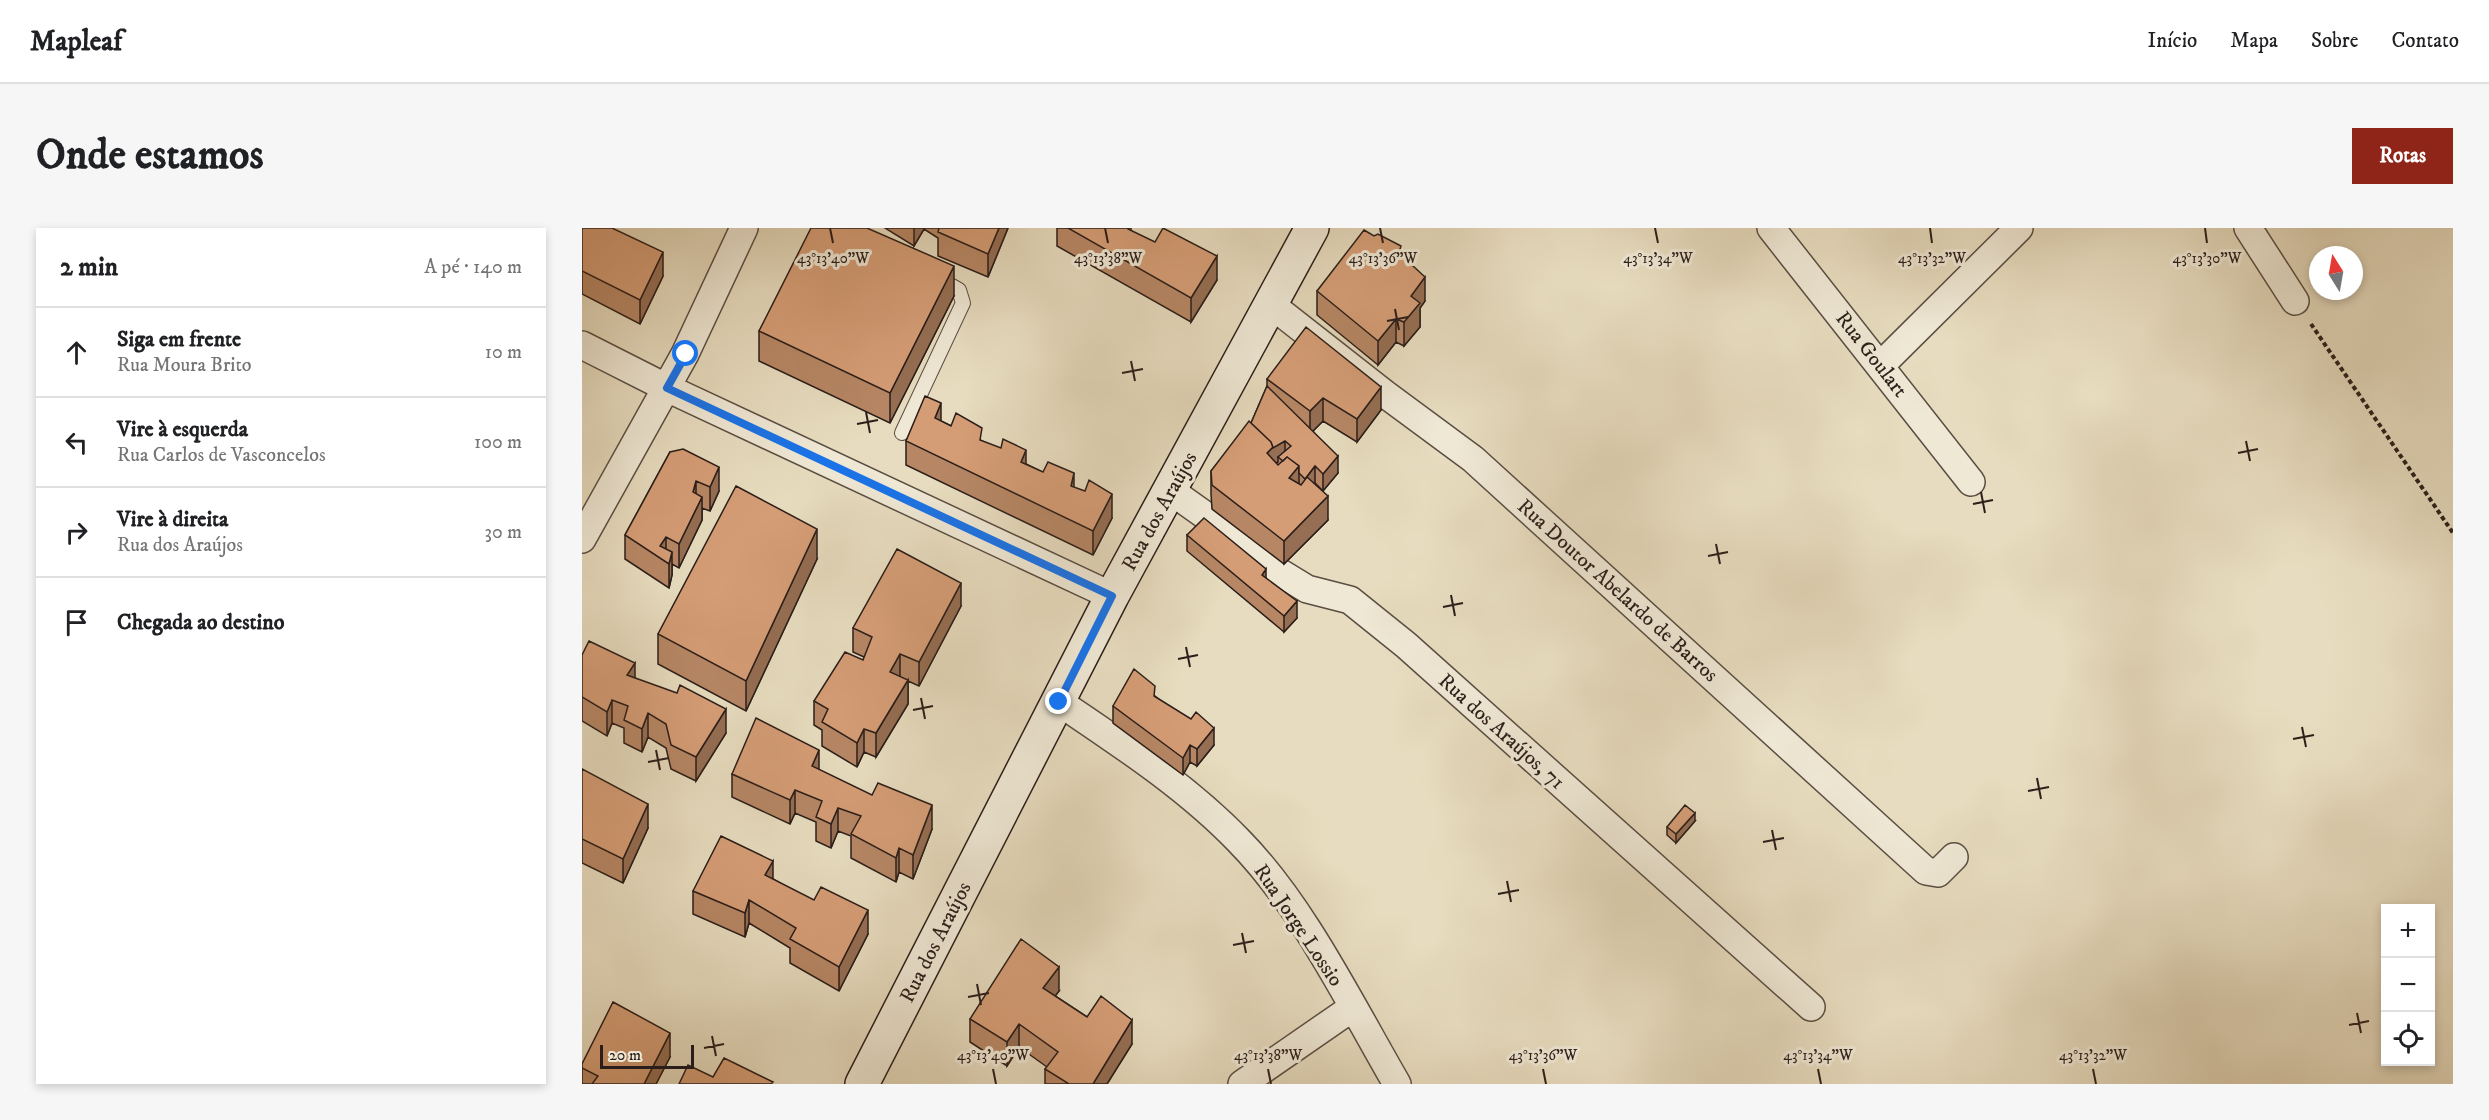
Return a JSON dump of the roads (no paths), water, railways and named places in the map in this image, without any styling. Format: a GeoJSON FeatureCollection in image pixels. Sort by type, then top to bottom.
{"type":"FeatureCollection","features":[{"type":"Feature","properties":{"kind":"street"},"geometry":{"type":"LineString","coordinates":[[582,539],[667,388],[744,228]]}},
{"type":"Feature","properties":{"kind":"street","name":"Rua dos Araújos"},"geometry":{"type":"LineString","coordinates":[[862,1084],[1112,596],[1171,491],[1269,303],[1312,228]]}},
{"type":"Feature","properties":{"kind":"street","name":"Rua Goulart"},"geometry":{"type":"LineString","coordinates":[[1771,228],[1971,482]]}},
{"type":"Feature","properties":{"kind":"street"},"geometry":{"type":"LineString","coordinates":[[1881,365],[2019,228]]}},
{"type":"Feature","properties":{"kind":"street"},"geometry":{"type":"LineString","coordinates":[[2248,228],[2295,301]]}},
{"type":"Feature","properties":{"kind":"street","name":"Rua Doutor Abelardo de Barros"},"geometry":{"type":"LineString","coordinates":[[1269,303],[1385,394],[1473,459],[1926,871],[1938,873],[1954,857]]}},
{"type":"Feature","properties":{"kind":"street"},"geometry":{"type":"LineString","coordinates":[[582,345],[667,388],[1112,596]]}},
{"type":"Feature","properties":{"kind":"street","name":"Rua dos Araújos, 71"},"geometry":{"type":"LineString","coordinates":[[1171,491],[1230,533],[1271,567],[1298,584],[1307,589],[1350,600],[1414,653],[1811,1006]]}},
{"type":"Feature","properties":{"kind":"street","name":"Rua Jorge Lossio"},"geometry":{"type":"LineString","coordinates":[[1059,702],[1196,802],[1239,841],[1281,891],[1397,1084]]}},
{"type":"Feature","properties":{"kind":"street"},"geometry":{"type":"LineString","coordinates":[[1242,1084],[1353,1008]]}},
{"type":"Feature","properties":{"kind":"lane"},"geometry":{"type":"LineString","coordinates":[[902,433],[963,303],[962,297],[954,286],[923,270]]}}]}
